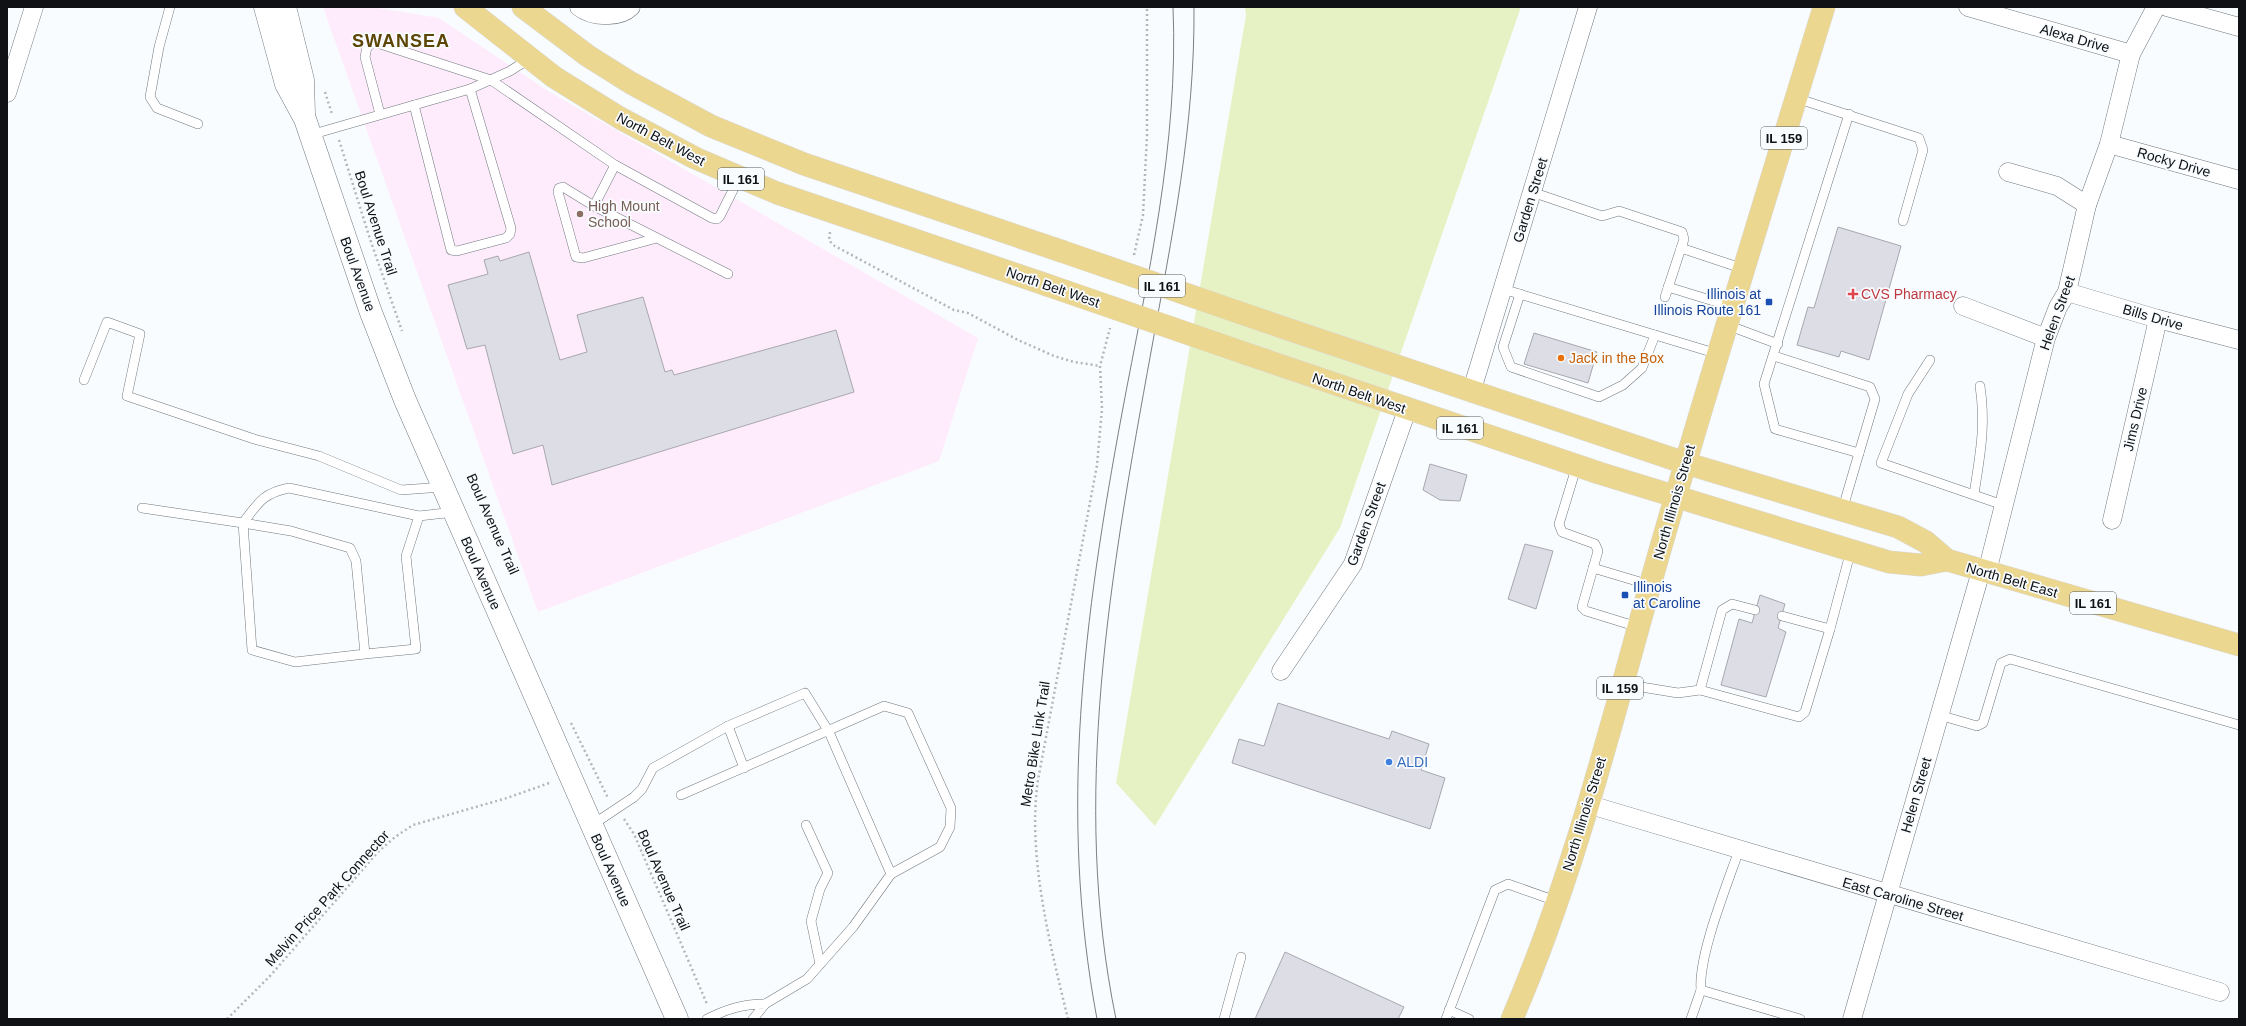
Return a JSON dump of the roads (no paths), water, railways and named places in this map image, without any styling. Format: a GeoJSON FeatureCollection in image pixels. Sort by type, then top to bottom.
{"type":"FeatureCollection","features":[{"type":"Feature","properties":{"kind":"main road","name":"North Belt West"},"geometry":{"type":"LineString","coordinates":[[465,7],[529,59],[554,77],[656,139],[739,178],[1406,410],[1675,497]]}},
{"type":"Feature","properties":{"kind":"main road","name":"IL 161"},"geometry":{"type":"LineString","coordinates":[[523,7],[588,56],[631,83],[711,126],[804,164],[1471,393],[1685,463]]}},
{"type":"Feature","properties":{"kind":"main road","name":"North Illinois Street"},"geometry":{"type":"LineString","coordinates":[[1512,1019],[1556,901],[1587,804],[1685,463],[1824,7]]}},
{"type":"Feature","properties":{"kind":"main road","name":"North Belt East"},"geometry":{"type":"LineString","coordinates":[[1685,463],[1898,527],[1926,542],[1947,560],[2239,645]]}},
{"type":"Feature","properties":{"kind":"main road","name":"North Belt East"},"geometry":{"type":"LineString","coordinates":[[1675,497],[1889,562],[1921,564],[1947,560]]}},
{"type":"Feature","properties":{"kind":"street"},"geometry":{"type":"LineString","coordinates":[[7,93],[34,7]]}},
{"type":"Feature","properties":{"kind":"street","name":"Boul Avenue"},"geometry":{"type":"LineString","coordinates":[[265,7],[286,84],[307,127],[370,310],[405,400],[677,1019]]}},
{"type":"Feature","properties":{"kind":"street","name":"Boul Avenue"},"geometry":{"type":"LineString","coordinates":[[285,7],[303,80],[307,127]]}},
{"type":"Feature","properties":{"kind":"street"},"geometry":{"type":"LineString","coordinates":[[579,7],[585,12],[609,16],[631,7]]}},
{"type":"Feature","properties":{"kind":"street","name":"Garden Street"},"geometry":{"type":"LineString","coordinates":[[1471,393],[1511,292],[1532,192],[1588,7]]}},
{"type":"Feature","properties":{"kind":"street","name":"Alexa Drive"},"geometry":{"type":"LineString","coordinates":[[1968,7],[2131,54]]}},
{"type":"Feature","properties":{"kind":"street"},"geometry":{"type":"LineString","coordinates":[[2131,54],[2156,7]]}},
{"type":"Feature","properties":{"kind":"street"},"geometry":{"type":"LineString","coordinates":[[2167,7],[2239,27]]}},
{"type":"Feature","properties":{"kind":"street","name":"Helen Street"},"geometry":{"type":"LineString","coordinates":[[1852,1019],[1939,715],[2004,506],[2046,338],[2058,307],[2067,292],[2087,205],[2109,144],[2131,54]]}},
{"type":"Feature","properties":{"kind":"street","name":"Rocky Drive"},"geometry":{"type":"LineString","coordinates":[[2109,144],[2239,180]]}},
{"type":"Feature","properties":{"kind":"street"},"geometry":{"type":"LineString","coordinates":[[2008,172],[2057,186],[2087,205]]}},
{"type":"Feature","properties":{"kind":"street","name":"Bills Drive"},"geometry":{"type":"LineString","coordinates":[[2067,292],[2158,319],[2239,340]]}},
{"type":"Feature","properties":{"kind":"street"},"geometry":{"type":"LineString","coordinates":[[1963,306],[2046,338]]}},
{"type":"Feature","properties":{"kind":"street","name":"Jims Drive"},"geometry":{"type":"LineString","coordinates":[[2112,520],[2158,319]]}},
{"type":"Feature","properties":{"kind":"street","name":"Garden Street"},"geometry":{"type":"LineString","coordinates":[[1281,670],[1353,564],[1406,410]]}},
{"type":"Feature","properties":{"kind":"street","name":"East Caroline Street"},"geometry":{"type":"LineString","coordinates":[[1587,804],[2220,992]]}},
{"type":"Feature","properties":{"kind":"lane"},"geometry":{"type":"LineString","coordinates":[[170,7],[159,47],[150,97],[157,108],[198,124]]}},
{"type":"Feature","properties":{"kind":"lane"},"geometry":{"type":"LineString","coordinates":[[380,114],[365,57],[367,47],[374,42],[491,80],[615,165],[717,219],[739,178]]}},
{"type":"Feature","properties":{"kind":"lane"},"geometry":{"type":"LineString","coordinates":[[307,127],[335,128],[470,89],[491,80],[529,59]]}},
{"type":"Feature","properties":{"kind":"lane"},"geometry":{"type":"LineString","coordinates":[[414,105],[451,250],[457,251],[506,238],[510,234],[510,228],[470,89]]}},
{"type":"Feature","properties":{"kind":"lane"},"geometry":{"type":"LineString","coordinates":[[1796,98],[1919,138],[1923,150],[1903,221]]}},
{"type":"Feature","properties":{"kind":"lane"},"geometry":{"type":"LineString","coordinates":[[1848,114],[1778,344],[1764,384],[1775,429],[1858,453]]}},
{"type":"Feature","properties":{"kind":"lane"},"geometry":{"type":"LineString","coordinates":[[594,206],[615,165]]}},
{"type":"Feature","properties":{"kind":"lane"},"geometry":{"type":"LineString","coordinates":[[657,238],[583,258],[576,257],[558,192],[559,188],[563,188],[594,206],[728,274]]}},
{"type":"Feature","properties":{"kind":"lane"},"geometry":{"type":"LineString","coordinates":[[1532,192],[1602,216],[1620,211],[1682,232],[1684,239],[1665,297]]}},
{"type":"Feature","properties":{"kind":"lane"},"geometry":{"type":"LineString","coordinates":[[1681,248],[1744,269]]}},
{"type":"Feature","properties":{"kind":"lane"},"geometry":{"type":"LineString","coordinates":[[1668,287],[1730,316],[1778,344]]}},
{"type":"Feature","properties":{"kind":"lane"},"geometry":{"type":"LineString","coordinates":[[1654,335],[1642,368],[1623,385],[1599,397],[1511,367],[1503,347],[1511,292],[1718,354]]}},
{"type":"Feature","properties":{"kind":"lane"},"geometry":{"type":"LineString","coordinates":[[84,380],[107,322],[140,334],[127,396],[254,439],[319,456],[401,490],[443,487]]}},
{"type":"Feature","properties":{"kind":"lane"},"geometry":{"type":"LineString","coordinates":[[1774,356],[1870,387],[1875,399],[1842,511]]}},
{"type":"Feature","properties":{"kind":"lane"},"geometry":{"type":"LineString","coordinates":[[1930,360],[1908,394],[1881,463],[1974,494],[2004,506]]}},
{"type":"Feature","properties":{"kind":"lane"},"geometry":{"type":"LineString","coordinates":[[1974,494],[1982,446],[1984,413],[1980,386]]}},
{"type":"Feature","properties":{"kind":"lane"},"geometry":{"type":"LineString","coordinates":[[1577,465],[1559,524],[1562,532],[1594,544],[1598,551],[1582,607],[1586,611],[1638,627]]}},
{"type":"Feature","properties":{"kind":"lane"},"geometry":{"type":"LineString","coordinates":[[419,516],[406,556],[416,649],[295,662],[252,650],[244,522],[258,503],[272,492],[289,488],[419,516],[454,512]]}},
{"type":"Feature","properties":{"kind":"lane"},"geometry":{"type":"LineString","coordinates":[[142,508],[244,522],[290,531],[350,548],[356,562],[366,654]]}},
{"type":"Feature","properties":{"kind":"lane"},"geometry":{"type":"LineString","coordinates":[[1621,684],[1678,693],[1700,690],[1799,717],[1805,712],[1830,629],[1851,550]]}},
{"type":"Feature","properties":{"kind":"lane"},"geometry":{"type":"LineString","coordinates":[[1593,568],[1650,584]]}},
{"type":"Feature","properties":{"kind":"lane"},"geometry":{"type":"LineString","coordinates":[[1700,690],[1722,610],[1732,604],[1755,610]]}},
{"type":"Feature","properties":{"kind":"lane"},"geometry":{"type":"LineString","coordinates":[[1782,616],[1830,629]]}},
{"type":"Feature","properties":{"kind":"lane"},"geometry":{"type":"LineString","coordinates":[[1939,715],[1977,726],[1983,724],[2001,662],[2010,659],[2239,725]]}},
{"type":"Feature","properties":{"kind":"lane"},"geometry":{"type":"LineString","coordinates":[[591,826],[617,810],[642,789],[653,768],[728,726],[805,693],[829,732],[891,874]]}},
{"type":"Feature","properties":{"kind":"lane"},"geometry":{"type":"LineString","coordinates":[[681,795],[829,732],[884,706],[908,713],[951,808],[950,827],[940,847],[891,874],[853,927],[807,979],[765,1004],[753,1019]]}},
{"type":"Feature","properties":{"kind":"lane"},"geometry":{"type":"LineString","coordinates":[[728,726],[744,768]]}},
{"type":"Feature","properties":{"kind":"lane"},"geometry":{"type":"LineString","coordinates":[[806,825],[828,873],[820,889],[811,921],[820,964]]}},
{"type":"Feature","properties":{"kind":"lane"},"geometry":{"type":"LineString","coordinates":[[1691,1019],[1701,990],[1700,978],[1711,937],[1739,850]]}},
{"type":"Feature","properties":{"kind":"lane"},"geometry":{"type":"LineString","coordinates":[[1446,1019],[1495,890],[1508,884],[1556,901]]}},
{"type":"Feature","properties":{"kind":"lane"},"geometry":{"type":"LineString","coordinates":[[1224,1019],[1241,958]]}},
{"type":"Feature","properties":{"kind":"lane"},"geometry":{"type":"LineString","coordinates":[[1701,990],[1800,1019]]}},
{"type":"Feature","properties":{"kind":"lane"},"geometry":{"type":"LineString","coordinates":[[710,1018],[745,1004],[765,1004]]}},
{"type":"Feature","properties":{"kind":"lane"},"geometry":{"type":"LineString","coordinates":[[1449,1010],[1470,1019]]}},
{"type":"Feature","properties":{"kind":"tram line"},"geometry":{"type":"LineString","coordinates":[[1097,1019],[1085,942],[1079,866],[1078,790],[1081,715],[1087,640],[1108,489],[1151,262],[1166,160],[1174,58],[1173,7]]}},
{"type":"Feature","properties":{"kind":"tram line"},"geometry":{"type":"LineString","coordinates":[[1116,1019],[1103,936],[1096,852],[1096,768],[1101,685],[1110,601],[1122,518],[1181,181],[1191,95],[1194,7]]}},
{"type":"Feature","properties":{"kind":"place","name":"High Mount School"},"geometry":{"type":"Point","coordinates":[580,214]}},
{"type":"Feature","properties":{"kind":"place","name":"CVS Pharmacy"},"geometry":{"type":"Point","coordinates":[1853,294]}},
{"type":"Feature","properties":{"kind":"place","name":"Illinois at Illinois Route 161"},"geometry":{"type":"Point","coordinates":[1769,302]}},
{"type":"Feature","properties":{"kind":"place","name":"Jack in the Box"},"geometry":{"type":"Point","coordinates":[1561,358]}},
{"type":"Feature","properties":{"kind":"place","name":"Illinois at Caroline"},"geometry":{"type":"Point","coordinates":[1625,595]}},
{"type":"Feature","properties":{"kind":"place","name":"ALDI"},"geometry":{"type":"Point","coordinates":[1389,762]}},
{"type":"Feature","properties":{"kind":"district","name":"SWANSEA"},"geometry":{"type":"Point","coordinates":[401,41]}}]}
